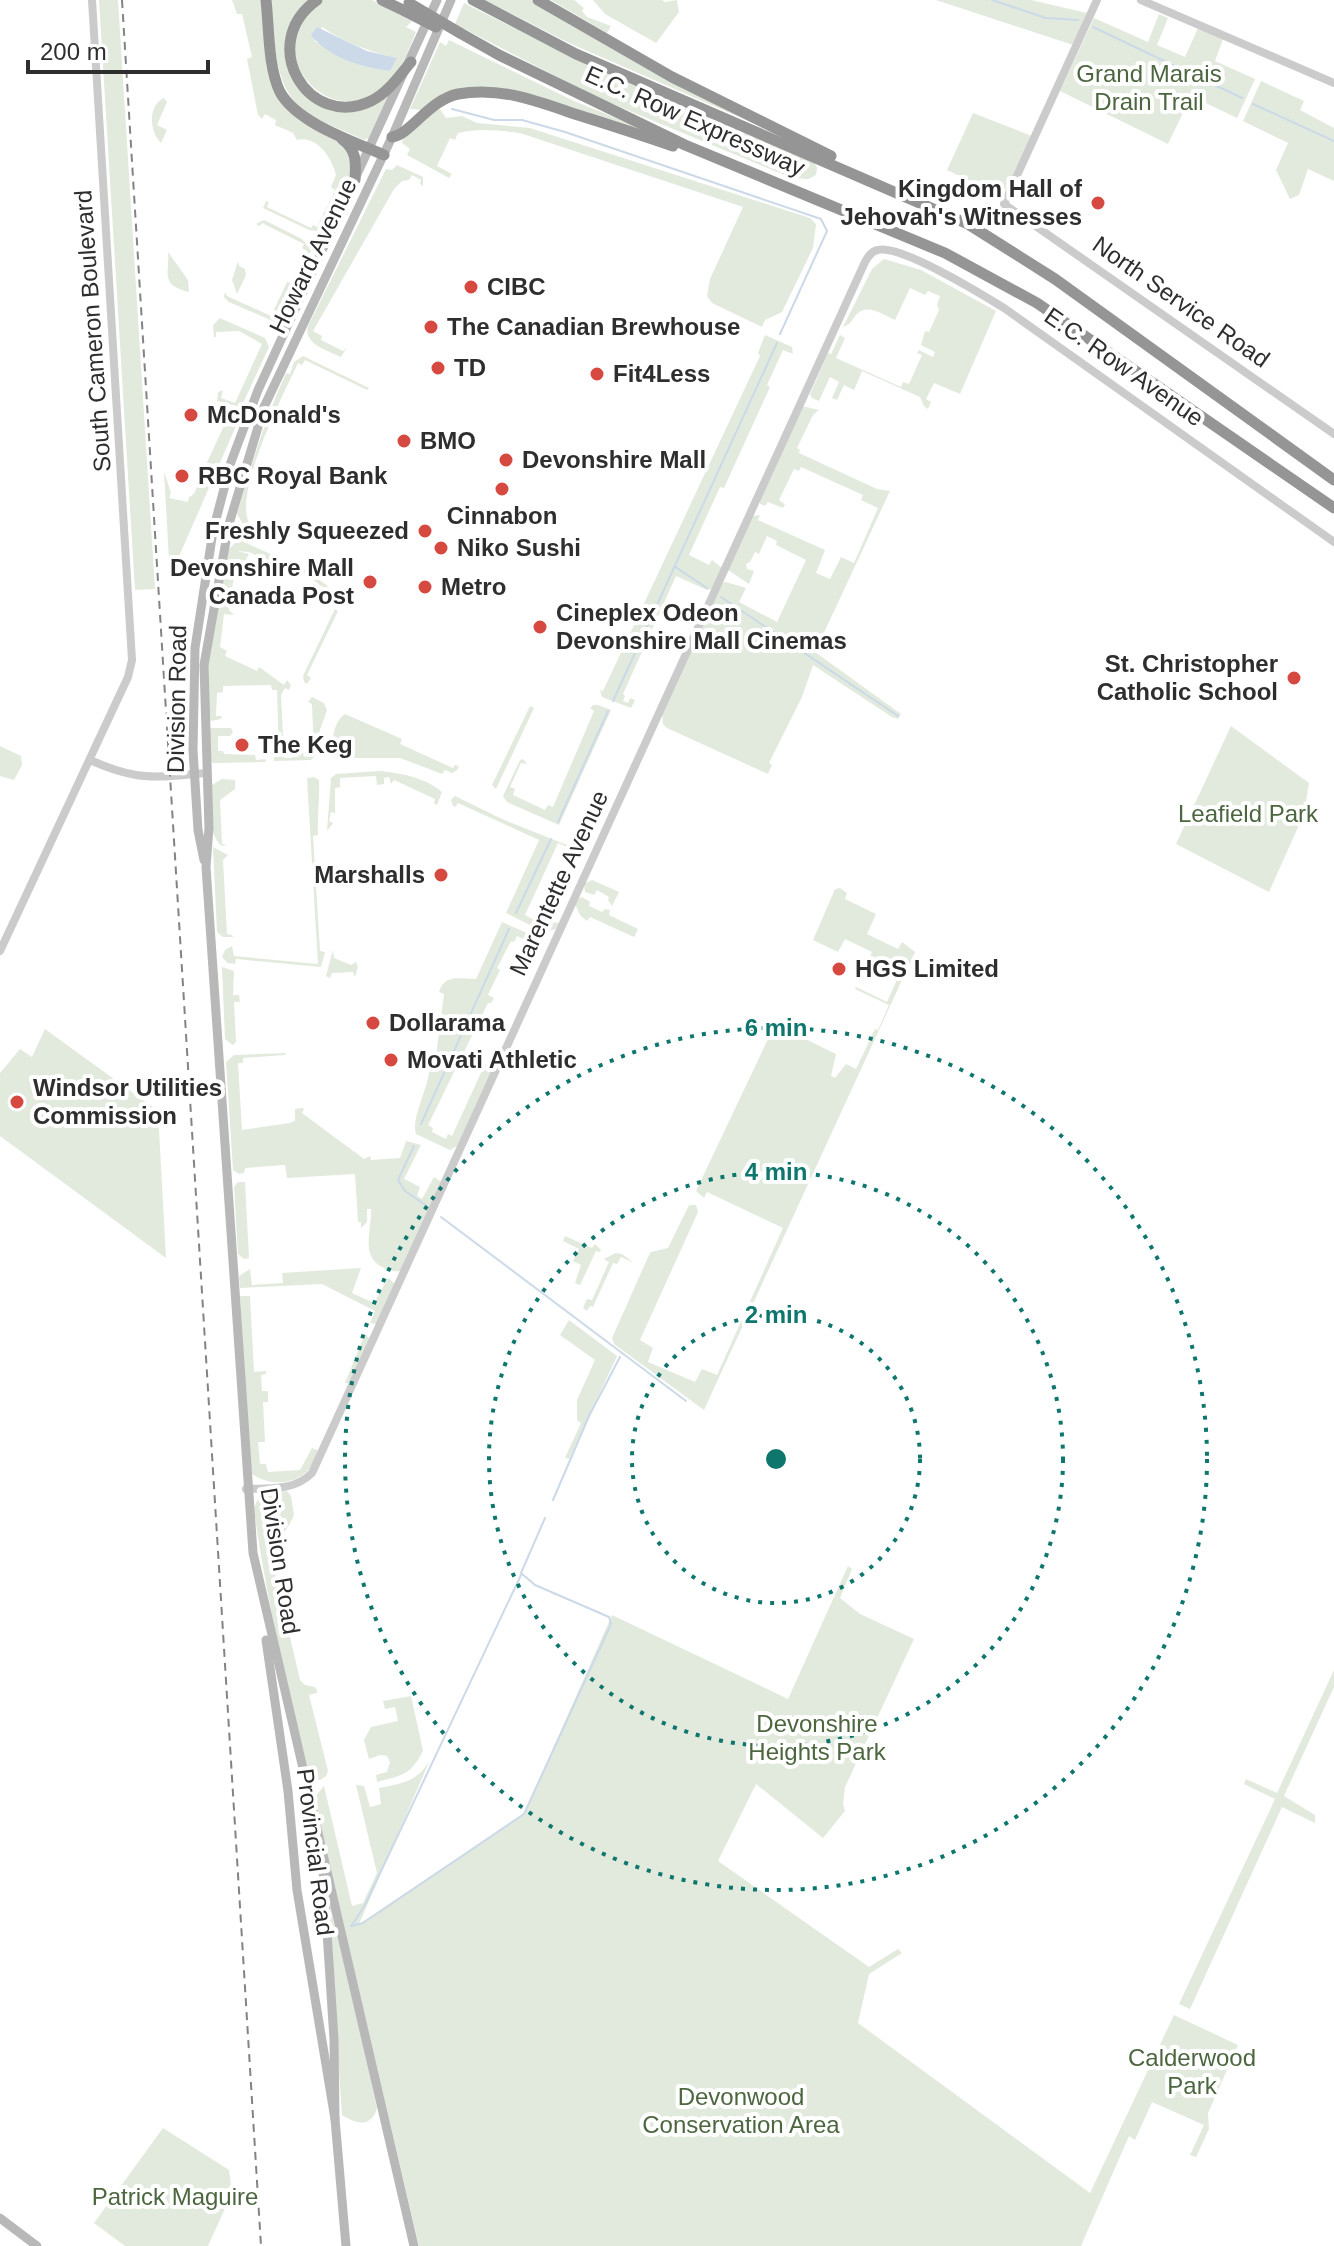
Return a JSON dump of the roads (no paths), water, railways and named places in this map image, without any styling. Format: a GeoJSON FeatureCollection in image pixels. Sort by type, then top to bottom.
{"type":"FeatureCollection","features":[{"type":"Feature","properties":{"kind":"highway"},"geometry":{"type":"LineString","coordinates":[[266,0],[272,61],[279,90],[292,108],[307,120],[384,155]]}},
{"type":"Feature","properties":{"kind":"highway"},"geometry":{"type":"LineString","coordinates":[[317,0],[300,15],[289,42],[288,54],[295,76],[313,95],[333,105],[369,102],[388,89],[411,62]]}},
{"type":"Feature","properties":{"kind":"highway","name":"E.C. Row Expressway"},"geometry":{"type":"LineString","coordinates":[[382,0],[406,5],[458,36],[685,145],[945,253],[1037,303],[1334,508]]}},
{"type":"Feature","properties":{"kind":"highway"},"geometry":{"type":"LineString","coordinates":[[538,0],[672,77],[968,224]]}},
{"type":"Feature","properties":{"kind":"highway","name":"E.C. Row Expressway"},"geometry":{"type":"LineString","coordinates":[[476,2],[576,54],[968,224],[1055,279],[1334,480]]}},
{"type":"Feature","properties":{"kind":"highway"},"geometry":{"type":"LineString","coordinates":[[392,137],[400,136],[442,100],[457,94],[489,91],[519,95],[756,174]]}},
{"type":"Feature","properties":{"kind":"highway"},"geometry":{"type":"LineString","coordinates":[[325,127],[350,144],[354,152],[355,180]]}},
{"type":"Feature","properties":{"kind":"main road","name":"Howard Avenue"},"geometry":{"type":"LineString","coordinates":[[213,531],[244,422],[437,0]]}},
{"type":"Feature","properties":{"kind":"main road","name":"Howard Avenue"},"geometry":{"type":"LineString","coordinates":[[227,535],[264,407],[384,155],[451,0]]}},
{"type":"Feature","properties":{"kind":"main road","name":"Division Road"},"geometry":{"type":"LineString","coordinates":[[206,867],[199,837],[195,774],[195,648],[213,531]]}},
{"type":"Feature","properties":{"kind":"main road","name":"Division Road"},"geometry":{"type":"LineString","coordinates":[[227,535],[204,665],[209,828],[206,867],[249,1523],[260,1589],[414,2246]]}},
{"type":"Feature","properties":{"kind":"main road","name":"Provincial Road"},"geometry":{"type":"LineString","coordinates":[[260,1589],[288,1791],[297,1890],[335,2119]]}},
{"type":"Feature","properties":{"kind":"main road","name":"Provincial Road"},"geometry":{"type":"LineString","coordinates":[[321,1843],[334,2039],[335,2119],[346,2246]]}},
{"type":"Feature","properties":{"kind":"main road"},"geometry":{"type":"LineString","coordinates":[[318,2021],[326,2026],[334,2039]]}},
{"type":"Feature","properties":{"kind":"main road"},"geometry":{"type":"LineString","coordinates":[[0,2218],[37,2246]]}},
{"type":"Feature","properties":{"kind":"street","name":"South Cameron Boulevard"},"geometry":{"type":"LineString","coordinates":[[90,760],[128,677],[132,660],[92,0]]}},
{"type":"Feature","properties":{"kind":"street","name":"North Service Road"},"geometry":{"type":"LineString","coordinates":[[1097,0],[1004,204],[1334,434]]}},
{"type":"Feature","properties":{"kind":"street"},"geometry":{"type":"LineString","coordinates":[[1141,0],[1334,83]]}},
{"type":"Feature","properties":{"kind":"street","name":"E.C. Row Avenue"},"geometry":{"type":"LineString","coordinates":[[878,250],[886,249],[904,255],[957,280],[1004,308],[1334,542]]}},
{"type":"Feature","properties":{"kind":"street","name":"Marentette Avenue"},"geometry":{"type":"LineString","coordinates":[[246,1489],[294,1487],[312,1473],[865,262],[878,250]]}},
{"type":"Feature","properties":{"kind":"street"},"geometry":{"type":"LineString","coordinates":[[0,951],[90,760],[143,778],[206,773]]}},
{"type":"Feature","properties":{"kind":"water"},"geometry":{"type":"Polygon","coordinates":[[[317,27],[367,51],[397,58],[390,71],[347,60],[318,43],[311,35],[317,27]]]}},
{"type":"Feature","properties":{"kind":"waterway"},"geometry":{"type":"LineString","coordinates":[[992,0],[1046,18],[1078,20]]}},
{"type":"Feature","properties":{"kind":"waterway"},"geometry":{"type":"LineString","coordinates":[[1093,27],[1242,98]]}},
{"type":"Feature","properties":{"kind":"waterway"},"geometry":{"type":"LineString","coordinates":[[1253,104],[1334,141]]}},
{"type":"Feature","properties":{"kind":"waterway"},"geometry":{"type":"LineString","coordinates":[[452,109],[494,120],[522,120],[565,132],[821,219],[827,231],[780,334]]}},
{"type":"Feature","properties":{"kind":"waterway"},"geometry":{"type":"LineString","coordinates":[[613,701],[777,343]]}},
{"type":"Feature","properties":{"kind":"waterway"},"geometry":{"type":"LineString","coordinates":[[674,566],[707,588]]}},
{"type":"Feature","properties":{"kind":"waterway"},"geometry":{"type":"LineString","coordinates":[[721,597],[898,716]]}},
{"type":"Feature","properties":{"kind":"waterway"},"geometry":{"type":"LineString","coordinates":[[558,822],[608,711]]}},
{"type":"Feature","properties":{"kind":"waterway"},"geometry":{"type":"LineString","coordinates":[[516,913],[551,839]]}},
{"type":"Feature","properties":{"kind":"waterway"},"geometry":{"type":"LineString","coordinates":[[421,1124],[509,929]]}},
{"type":"Feature","properties":{"kind":"waterway"},"geometry":{"type":"LineString","coordinates":[[414,1146],[398,1180],[405,1191],[427,1206]]}},
{"type":"Feature","properties":{"kind":"waterway"},"geometry":{"type":"LineString","coordinates":[[441,1217],[686,1401]]}},
{"type":"Feature","properties":{"kind":"waterway"},"geometry":{"type":"LineString","coordinates":[[553,1500],[589,1416],[620,1357]]}},
{"type":"Feature","properties":{"kind":"waterway"},"geometry":{"type":"LineString","coordinates":[[351,1926],[363,1923],[524,1814],[611,1624],[609,1617],[535,1585],[521,1573],[545,1518]]}},
{"type":"Feature","properties":{"kind":"waterway"},"geometry":{"type":"LineString","coordinates":[[352,1925],[365,1905],[521,1575]]}},
{"type":"Feature","properties":{"kind":"railway"},"geometry":{"type":"LineString","coordinates":[[122,0],[261,2246]]}},
{"type":"Feature","properties":{"kind":"place","name":"Kingdom Hall of Jehovah's Witnesses"},"geometry":{"type":"Point","coordinates":[1098,203]}},
{"type":"Feature","properties":{"kind":"place","name":"CIBC"},"geometry":{"type":"Point","coordinates":[471,287]}},
{"type":"Feature","properties":{"kind":"place","name":"The Canadian Brewhouse"},"geometry":{"type":"Point","coordinates":[431,327]}},
{"type":"Feature","properties":{"kind":"place","name":"TD"},"geometry":{"type":"Point","coordinates":[438,368]}},
{"type":"Feature","properties":{"kind":"place","name":"Fit4Less"},"geometry":{"type":"Point","coordinates":[597,374]}},
{"type":"Feature","properties":{"kind":"place","name":"McDonald's"},"geometry":{"type":"Point","coordinates":[191,415]}},
{"type":"Feature","properties":{"kind":"place","name":"BMO"},"geometry":{"type":"Point","coordinates":[404,441]}},
{"type":"Feature","properties":{"kind":"place","name":"Devonshire Mall"},"geometry":{"type":"Point","coordinates":[506,460]}},
{"type":"Feature","properties":{"kind":"place","name":"RBC Royal Bank"},"geometry":{"type":"Point","coordinates":[182,476]}},
{"type":"Feature","properties":{"kind":"place","name":"Cinnabon"},"geometry":{"type":"Point","coordinates":[502,489]}},
{"type":"Feature","properties":{"kind":"place","name":"Freshly Squeezed"},"geometry":{"type":"Point","coordinates":[425,531]}},
{"type":"Feature","properties":{"kind":"place","name":"Niko Sushi"},"geometry":{"type":"Point","coordinates":[441,548]}},
{"type":"Feature","properties":{"kind":"place","name":"Devonshire Mall Canada Post"},"geometry":{"type":"Point","coordinates":[370,582]}},
{"type":"Feature","properties":{"kind":"place","name":"Metro"},"geometry":{"type":"Point","coordinates":[425,587]}},
{"type":"Feature","properties":{"kind":"place","name":"Cineplex Odeon Devonshire Mall Cinemas"},"geometry":{"type":"Point","coordinates":[540,627]}},
{"type":"Feature","properties":{"kind":"place","name":"St. Christopher Catholic School"},"geometry":{"type":"Point","coordinates":[1294,678]}},
{"type":"Feature","properties":{"kind":"place","name":"The Keg"},"geometry":{"type":"Point","coordinates":[242,745]}},
{"type":"Feature","properties":{"kind":"place","name":"Marshalls"},"geometry":{"type":"Point","coordinates":[441,875]}},
{"type":"Feature","properties":{"kind":"place","name":"HGS Limited"},"geometry":{"type":"Point","coordinates":[839,969]}},
{"type":"Feature","properties":{"kind":"place","name":"Dollarama"},"geometry":{"type":"Point","coordinates":[373,1023]}},
{"type":"Feature","properties":{"kind":"place","name":"Movati Athletic"},"geometry":{"type":"Point","coordinates":[391,1060]}},
{"type":"Feature","properties":{"kind":"place","name":"Windsor Utilities Commission"},"geometry":{"type":"Point","coordinates":[17,1102]}},
{"type":"Feature","properties":{"kind":"park label","name":"Grand Marais Drain Trail"},"geometry":{"type":"Point","coordinates":[1149,88]}},
{"type":"Feature","properties":{"kind":"park label","name":"Leafield Park"},"geometry":{"type":"Point","coordinates":[1248,814]}},
{"type":"Feature","properties":{"kind":"park label","name":"Devonshire Heights Park"},"geometry":{"type":"Point","coordinates":[817,1738]}},
{"type":"Feature","properties":{"kind":"park label","name":"Calderwood Park"},"geometry":{"type":"Point","coordinates":[1192,2072]}},
{"type":"Feature","properties":{"kind":"park label","name":"Devonwood Conservation Area"},"geometry":{"type":"Point","coordinates":[741,2111]}},
{"type":"Feature","properties":{"kind":"park label","name":"Patrick Maguire"},"geometry":{"type":"Point","coordinates":[175,2197]}}]}
